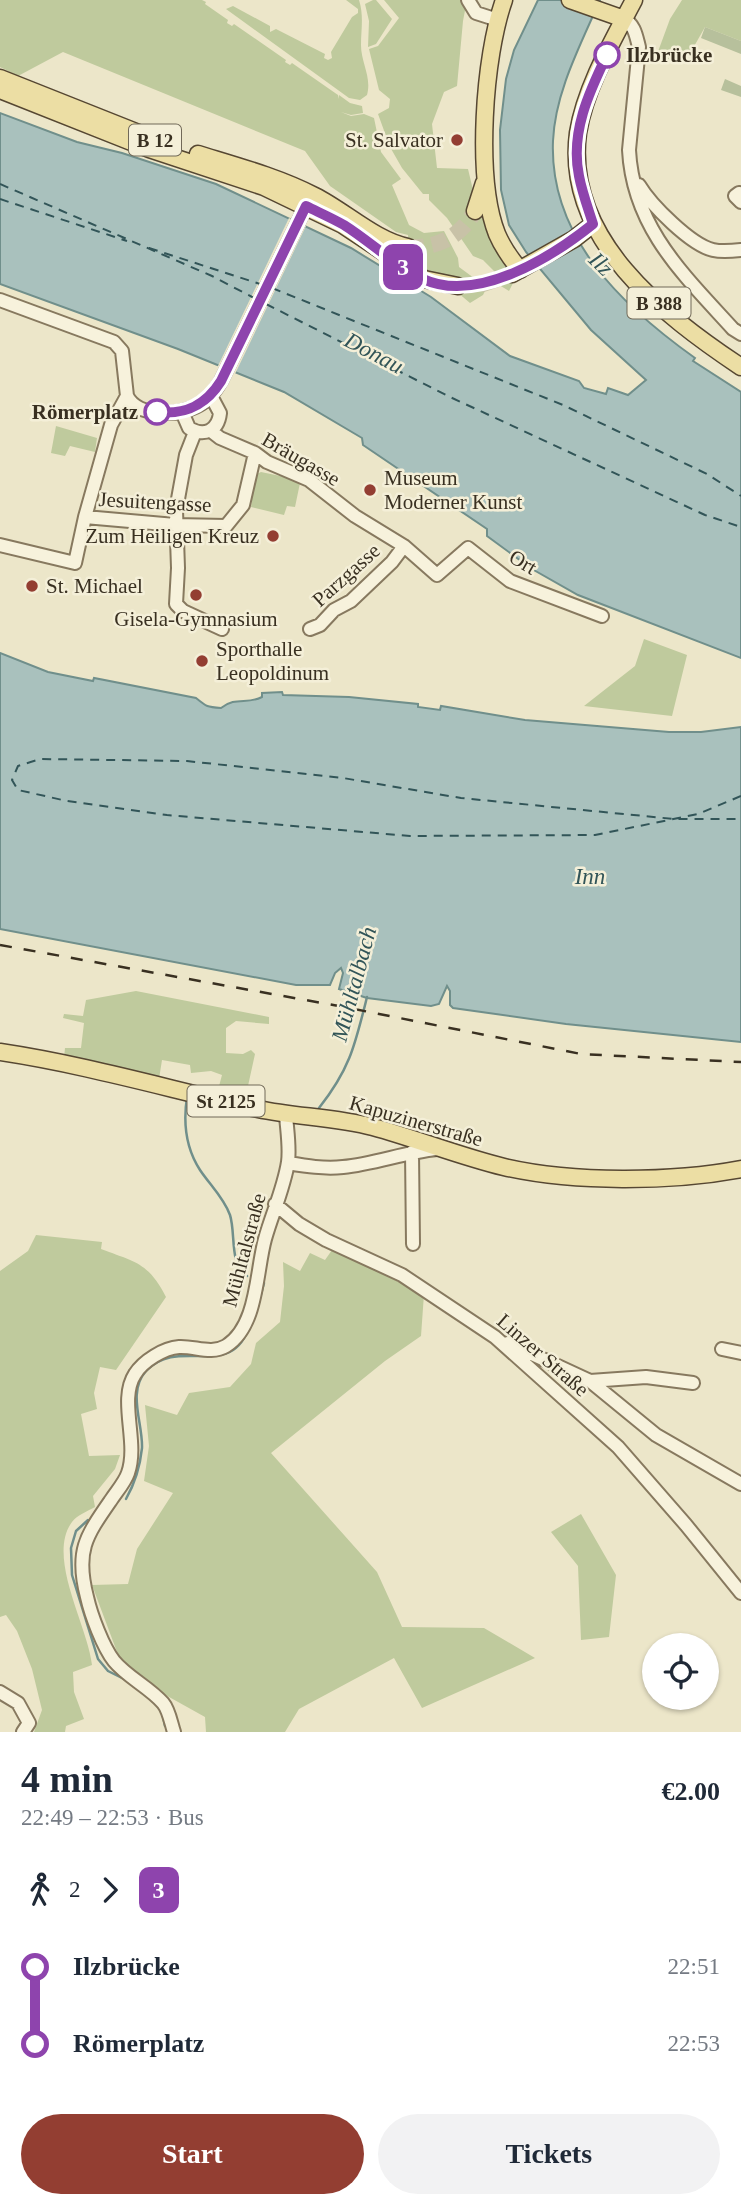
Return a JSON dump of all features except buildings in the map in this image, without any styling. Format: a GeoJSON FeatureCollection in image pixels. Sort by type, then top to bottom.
{"type":"FeatureCollection","features":[{"type":"Feature","properties":{"kind":"main road"},"geometry":{"type":"LineString","coordinates":[[475,211],[484,181],[486,115],[498,20],[504,0]]}},
{"type":"Feature","properties":{"kind":"main road"},"geometry":{"type":"LineString","coordinates":[[570,0],[624,19]]}},
{"type":"Feature","properties":{"kind":"main road"},"geometry":{"type":"LineString","coordinates":[[484,181],[497,233],[519,270],[574,239],[593,224],[579,175],[579,133],[585,103],[634,0]]}},
{"type":"Feature","properties":{"kind":"main road","name":"B 12"},"geometry":{"type":"LineString","coordinates":[[0,78],[153,139],[261,174],[309,200],[424,279],[458,286]]}},
{"type":"Feature","properties":{"kind":"main road","name":"B 12"},"geometry":{"type":"LineString","coordinates":[[0,90],[149,149],[349,215],[382,238],[408,247]]}},
{"type":"Feature","properties":{"kind":"main road","name":"B 388"},"geometry":{"type":"LineString","coordinates":[[593,224],[635,282],[677,319],[741,366]]}},
{"type":"Feature","properties":{"kind":"main road","name":"Kapuzinerstraße"},"geometry":{"type":"LineString","coordinates":[[0,1052],[166,1086],[286,1115],[345,1120],[508,1168],[582,1176],[679,1177],[741,1169]]}},
{"type":"Feature","properties":{"kind":"street"},"geometry":{"type":"LineString","coordinates":[[468,0],[476,13],[498,20]]}},
{"type":"Feature","properties":{"kind":"street"},"geometry":{"type":"LineString","coordinates":[[624,19],[630,22],[636,32],[639,47],[629,150],[641,208],[679,271],[733,330],[741,334]]}},
{"type":"Feature","properties":{"kind":"street"},"geometry":{"type":"LineString","coordinates":[[633,176],[651,203],[701,245],[714,251],[741,250]]}},
{"type":"Feature","properties":{"kind":"street"},"geometry":{"type":"LineString","coordinates":[[0,300],[114,342],[122,351],[127,396],[135,407],[158,412],[182,412],[198,406],[211,396],[219,385],[309,200]]}},
{"type":"Feature","properties":{"kind":"street"},"geometry":{"type":"LineString","coordinates":[[0,545],[75,563],[111,425],[127,396]]}},
{"type":"Feature","properties":{"kind":"street"},"geometry":{"type":"LineString","coordinates":[[182,412],[189,428],[195,432],[211,431],[217,424],[220,413],[211,396]]}},
{"type":"Feature","properties":{"kind":"street","name":"Bräugasse"},"geometry":{"type":"LineString","coordinates":[[211,431],[267,462],[309,480],[355,516],[404,546],[437,575]]}},
{"type":"Feature","properties":{"kind":"street"},"geometry":{"type":"LineString","coordinates":[[195,432],[186,455],[176,510],[176,604],[183,611],[222,629]]}},
{"type":"Feature","properties":{"kind":"street","name":"Jesuitengasse"},"geometry":{"type":"LineString","coordinates":[[85,517],[175,525],[226,526],[243,505],[255,453]]}},
{"type":"Feature","properties":{"kind":"street","name":"Parzgasse"},"geometry":{"type":"LineString","coordinates":[[310,629],[320,625],[334,610],[351,601],[392,562],[404,546]]}},
{"type":"Feature","properties":{"kind":"street","name":"Ort"},"geometry":{"type":"LineString","coordinates":[[437,575],[468,548],[510,581],[602,616]]}},
{"type":"Feature","properties":{"kind":"street","name":"Mühltalstraße"},"geometry":{"type":"LineString","coordinates":[[174,1732],[164,1704],[114,1661],[100,1634],[87,1598],[82,1570],[83,1547],[90,1530],[128,1475],[132,1456],[132,1430],[128,1403],[135,1373],[163,1351],[178,1347],[218,1350],[235,1338],[243,1325],[257,1286],[262,1250],[288,1163],[286,1115]]}},
{"type":"Feature","properties":{"kind":"street"},"geometry":{"type":"LineString","coordinates":[[288,1163],[318,1168],[345,1167],[438,1149]]}},
{"type":"Feature","properties":{"kind":"street"},"geometry":{"type":"LineString","coordinates":[[412,1152],[413,1244]]}},
{"type":"Feature","properties":{"kind":"street","name":"Linzer Straße"},"geometry":{"type":"LineString","coordinates":[[275,1204],[299,1224],[326,1240],[402,1275],[495,1337],[618,1447],[687,1525],[741,1592]]}},
{"type":"Feature","properties":{"kind":"street"},"geometry":{"type":"LineString","coordinates":[[495,1337],[590,1381],[656,1435],[741,1484]]}},
{"type":"Feature","properties":{"kind":"street"},"geometry":{"type":"LineString","coordinates":[[722,1349],[741,1353]]}},
{"type":"Feature","properties":{"kind":"street"},"geometry":{"type":"LineString","coordinates":[[590,1381],[646,1377],[693,1383]]}},
{"type":"Feature","properties":{"kind":"street"},"geometry":{"type":"LineString","coordinates":[[0,1692],[18,1703],[29,1723],[23,1732]]}},
{"type":"Feature","properties":{"kind":"green space"},"geometry":{"type":"Polygon","coordinates":[[[0,0],[206,2],[205,4],[228,20],[227,23],[232,26],[234,24],[286,60],[285,62],[290,65],[292,63],[338,95],[338,99],[339,95],[350,103],[362,106],[363,113],[351,115],[341,112],[351,116],[364,114],[374,118],[381,152],[401,179],[392,185],[409,225],[424,233],[444,231],[458,258],[459,267],[478,281],[485,291],[483,295],[470,303],[457,292],[457,277],[430,272],[410,262],[408,235],[396,232],[330,186],[305,151],[63,52],[18,76],[0,67],[0,0]]]}},
{"type":"Feature","properties":{"kind":"green space"},"geometry":{"type":"Polygon","coordinates":[[[346,0],[359,0],[361,12],[361,52],[368,88],[367,95],[360,100],[349,98],[226,9],[233,6],[270,26],[270,32],[276,29],[325,54],[324,58],[328,60],[332,58],[331,52],[352,17],[358,13],[358,9],[346,0]]]}},
{"type":"Feature","properties":{"kind":"green space"},"geometry":{"type":"Polygon","coordinates":[[[376,0],[392,19],[376,44],[368,47],[369,21],[365,4],[376,0]]]}},
{"type":"Feature","properties":{"kind":"green space"},"geometry":{"type":"Polygon","coordinates":[[[384,0],[467,0],[457,86],[444,92],[432,124],[437,168],[468,169],[473,190],[469,207],[482,215],[514,281],[509,291],[496,283],[495,272],[483,260],[473,256],[447,218],[429,200],[429,194],[423,194],[402,168],[390,147],[378,114],[389,108],[390,99],[379,90],[369,49],[378,46],[399,18],[384,0]]]}},
{"type":"Feature","properties":{"kind":"green space"},"geometry":{"type":"Polygon","coordinates":[[[682,0],[741,0],[741,41],[705,27],[692,50],[672,61],[656,57],[670,19],[682,0]]]}},
{"type":"Feature","properties":{"kind":"green space"},"geometry":{"type":"Polygon","coordinates":[[[705,27],[741,41],[741,54],[701,38],[705,27]]]}},
{"type":"Feature","properties":{"kind":"green space"},"geometry":{"type":"Polygon","coordinates":[[[725,79],[741,86],[741,97],[721,90],[725,79]]]}},
{"type":"Feature","properties":{"kind":"green space"},"geometry":{"type":"Polygon","coordinates":[[[56,426],[97,438],[95,452],[70,446],[65,456],[51,453],[56,426]]]}},
{"type":"Feature","properties":{"kind":"green space"},"geometry":{"type":"Polygon","coordinates":[[[261,472],[300,483],[295,507],[287,506],[284,515],[251,507],[250,497],[255,475],[261,472]]]}},
{"type":"Feature","properties":{"kind":"green space"},"geometry":{"type":"Polygon","coordinates":[[[644,639],[687,655],[672,716],[584,706],[635,666],[644,639]]]}},
{"type":"Feature","properties":{"kind":"green space"},"geometry":{"type":"Polygon","coordinates":[[[136,991],[269,1017],[269,1024],[236,1021],[226,1028],[226,1053],[243,1054],[251,1050],[255,1054],[246,1095],[218,1090],[222,1075],[211,1071],[191,1073],[190,1065],[162,1060],[159,1079],[64,1058],[65,1048],[81,1048],[84,1023],[63,1018],[64,1014],[83,1016],[86,1000],[136,991]]]}},
{"type":"Feature","properties":{"kind":"green space"},"geometry":{"type":"Polygon","coordinates":[[[36,1235],[102,1242],[101,1249],[132,1261],[146,1270],[166,1297],[116,1370],[100,1367],[94,1393],[97,1409],[81,1414],[89,1456],[120,1455],[115,1469],[93,1496],[95,1507],[72,1522],[65,1537],[66,1572],[92,1665],[73,1672],[74,1692],[84,1719],[66,1726],[65,1732],[34,1732],[42,1710],[32,1669],[17,1631],[6,1615],[0,1617],[0,1271],[28,1251],[36,1235]]]}},
{"type":"Feature","properties":{"kind":"green space"},"geometry":{"type":"Polygon","coordinates":[[[332,1250],[424,1294],[421,1336],[385,1361],[271,1453],[377,1572],[402,1627],[484,1628],[535,1658],[422,1708],[394,1658],[299,1709],[285,1732],[206,1732],[205,1717],[135,1678],[120,1660],[92,1585],[128,1584],[137,1549],[173,1493],[144,1481],[149,1446],[145,1405],[177,1415],[189,1393],[230,1387],[251,1364],[256,1343],[280,1322],[284,1286],[283,1262],[300,1271],[310,1253],[325,1260],[332,1250]]]}},
{"type":"Feature","properties":{"kind":"green space"},"geometry":{"type":"Polygon","coordinates":[[[581,1514],[616,1575],[609,1637],[581,1640],[578,1566],[551,1532],[581,1514]]]}},
{"type":"Feature","properties":{"kind":"water","name":"Donau"},"geometry":{"type":"Polygon","coordinates":[[[538,0],[600,0],[564,86],[553,141],[555,176],[563,208],[577,238],[595,266],[641,316],[695,358],[693,361],[741,392],[741,658],[578,595],[532,569],[487,536],[487,529],[363,445],[362,438],[284,392],[178,349],[0,284],[0,113],[77,142],[122,153],[216,184],[351,248],[431,297],[510,356],[579,381],[584,388],[606,394],[608,388],[628,395],[646,380],[591,330],[526,252],[509,225],[501,190],[500,130],[506,79],[514,50],[538,0]]]}},
{"type":"Feature","properties":{"kind":"water","name":"Inn"},"geometry":{"type":"Polygon","coordinates":[[[0,653],[48,672],[196,698],[207,706],[216,708],[232,702],[257,699],[262,697],[262,693],[282,692],[283,695],[349,697],[418,704],[418,707],[440,710],[441,706],[525,720],[669,732],[701,732],[741,727],[741,1042],[566,1024],[453,1008],[450,1005],[450,991],[447,986],[439,1004],[431,1006],[367,998],[339,989],[343,973],[341,968],[335,973],[330,985],[296,985],[0,929],[0,653]]]}},
{"type":"Feature","properties":{"kind":"pier"},"geometry":{"type":"Polygon","coordinates":[[[289,218],[306,226],[234,376],[217,368],[289,218]]]}},
{"type":"Feature","properties":{"kind":"waterway","name":"Mühltalbach"},"geometry":{"type":"LineString","coordinates":[[319,1108],[345,1068],[367,997]]}},
{"type":"Feature","properties":{"kind":"waterway"},"geometry":{"type":"LineString","coordinates":[[187,1097],[185,1125],[191,1153],[230,1215],[235,1257],[241,1271],[247,1276]]}},
{"type":"Feature","properties":{"kind":"waterway","name":"Mühltalbach"},"geometry":{"type":"LineString","coordinates":[[260,1298],[264,1283]]}},
{"type":"Feature","properties":{"kind":"waterway","name":"Mühltalbach"},"geometry":{"type":"LineString","coordinates":[[126,1499],[137,1475],[142,1448],[137,1408],[140,1379],[159,1361],[173,1357],[216,1356],[228,1353],[239,1345],[248,1330]]}},
{"type":"Feature","properties":{"kind":"waterway","name":"Mühltalbach"},"geometry":{"type":"LineString","coordinates":[[88,1520],[76,1531],[71,1548],[72,1575],[98,1659],[108,1671],[126,1680]]}},
{"type":"Feature","properties":{"kind":"waterway","name":"Mühltalbach"},"geometry":{"type":"LineString","coordinates":[[156,1704],[162,1712],[165,1726]]}},
{"type":"Feature","properties":{"kind":"ferry route"},"geometry":{"type":"LineString","coordinates":[[0,184],[212,276],[254,298]]}},
{"type":"Feature","properties":{"kind":"ferry route"},"geometry":{"type":"LineString","coordinates":[[0,199],[127,241]]}},
{"type":"Feature","properties":{"kind":"ferry route"},"geometry":{"type":"LineString","coordinates":[[149,248],[260,284]]}},
{"type":"Feature","properties":{"kind":"ferry route"},"geometry":{"type":"LineString","coordinates":[[272,288],[563,405],[707,474],[741,496]]}},
{"type":"Feature","properties":{"kind":"ferry route"},"geometry":{"type":"LineString","coordinates":[[266,304],[450,397],[705,515],[741,527]]}},
{"type":"Feature","properties":{"kind":"ferry route"},"geometry":{"type":"LineString","coordinates":[[741,796],[698,814],[595,835],[410,836],[167,815],[67,801],[18,790],[12,780],[18,766],[40,759],[187,761],[343,778],[461,798],[674,819],[741,819]]}},
{"type":"Feature","properties":{"kind":"tunnel"},"geometry":{"type":"LineString","coordinates":[[408,247],[419,247],[448,239],[463,228],[475,211]]}},
{"type":"Feature","properties":{"kind":"tunnel"},"geometry":{"type":"LineString","coordinates":[[458,286],[483,284],[512,274]]}},
{"type":"Feature","properties":{"kind":"railway"},"geometry":{"type":"LineString","coordinates":[[0,945],[344,1007],[581,1054],[741,1062]]}},
{"type":"Feature","properties":{"kind":"bus line","name":"3"},"geometry":{"type":"LineString","coordinates":[[157,412],[182,412],[198,406],[211,396],[221,381],[306,206],[343,225],[424,279],[458,286],[483,284],[520,270],[574,239],[593,224],[579,175],[577,155],[585,103],[607,55]]}},
{"type":"Feature","properties":{"kind":"place","name":"Ilzbrücke"},"geometry":{"type":"Point","coordinates":[607,55]}},
{"type":"Feature","properties":{"kind":"place","name":"St. Salvator"},"geometry":{"type":"Point","coordinates":[457,140]}},
{"type":"Feature","properties":{"kind":"place","name":"Römerplatz"},"geometry":{"type":"Point","coordinates":[157,412]}},
{"type":"Feature","properties":{"kind":"place","name":"Museum Moderner Kunst"},"geometry":{"type":"Point","coordinates":[370,490]}},
{"type":"Feature","properties":{"kind":"place","name":"Zum Heiligen Kreuz"},"geometry":{"type":"Point","coordinates":[273,536]}},
{"type":"Feature","properties":{"kind":"place","name":"St. Michael"},"geometry":{"type":"Point","coordinates":[32,586]}},
{"type":"Feature","properties":{"kind":"place","name":"Gisela-Gymnasium"},"geometry":{"type":"Point","coordinates":[196,595]}},
{"type":"Feature","properties":{"kind":"place","name":"Sporthalle Leopoldinum"},"geometry":{"type":"Point","coordinates":[202,661]}},
{"type":"Feature","properties":{"kind":"water label","name":"Ilz"},"geometry":{"type":"Point","coordinates":[601,264]}}]}
